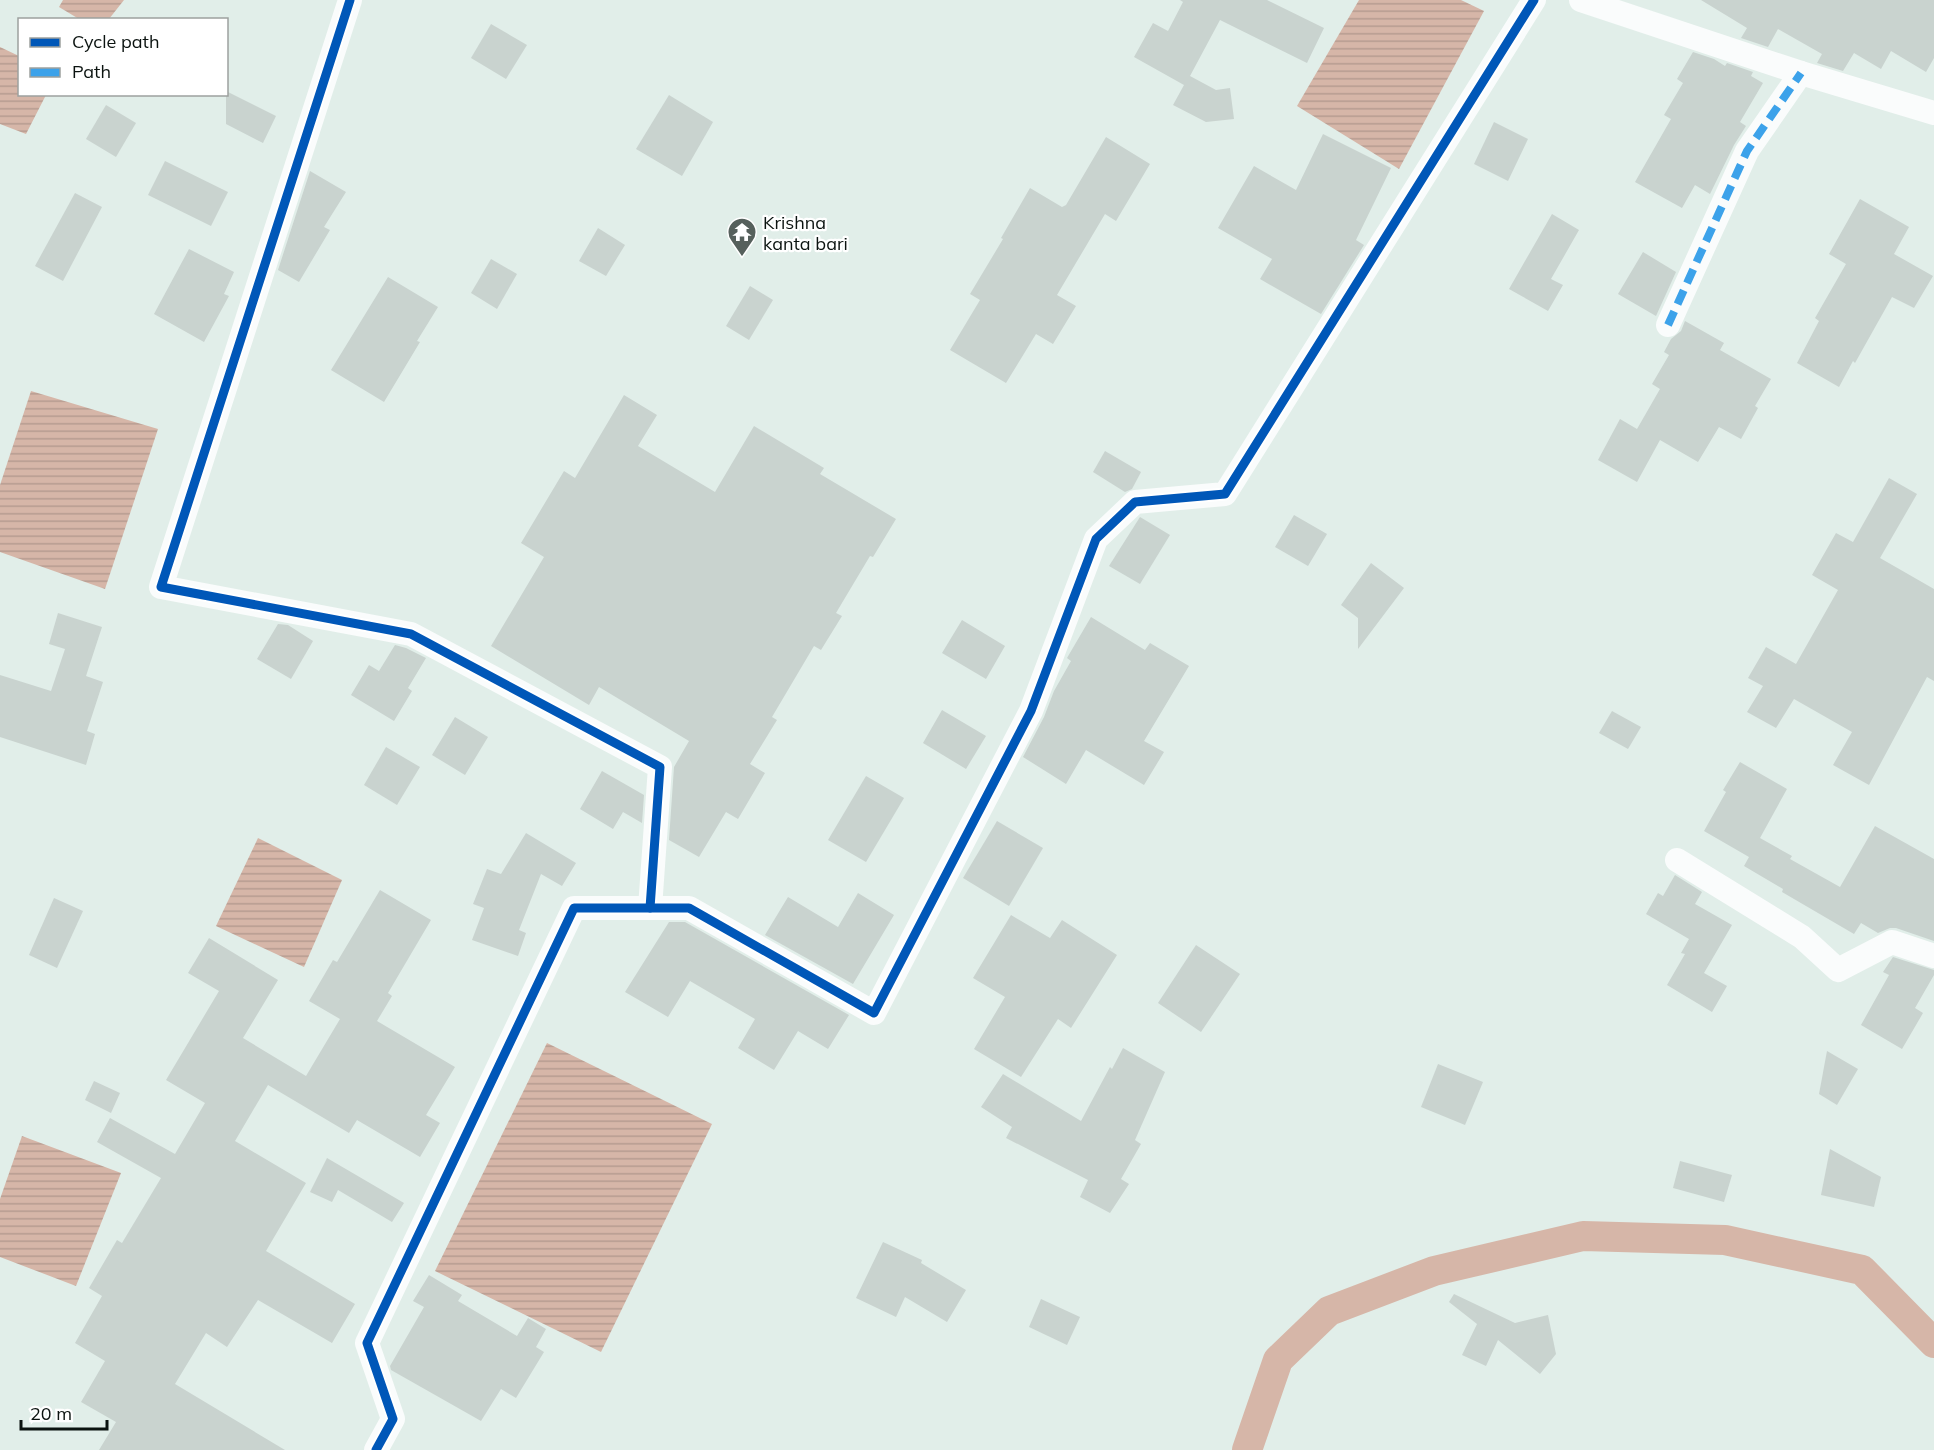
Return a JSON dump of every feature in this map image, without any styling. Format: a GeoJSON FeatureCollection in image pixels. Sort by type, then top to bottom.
{"type":"FeatureCollection","features":[{"type":"Feature","properties":{"kind":"street"},"geometry":{"type":"LineString","coordinates":[[350,0],[161,587],[411,634],[660,767],[650,908]]}},
{"type":"Feature","properties":{"kind":"street"},"geometry":{"type":"LineString","coordinates":[[376,1450],[393,1419],[367,1343],[574,908],[688,908],[874,1013],[1031,711],[1096,539],[1135,502],[1225,494],[1534,0]]}},
{"type":"Feature","properties":{"kind":"street"},"geometry":{"type":"LineString","coordinates":[[1581,0],[1801,73],[1934,113]]}},
{"type":"Feature","properties":{"kind":"street"},"geometry":{"type":"LineString","coordinates":[[1668,324],[1747,151],[1801,73]]}},
{"type":"Feature","properties":{"kind":"street"},"geometry":{"type":"LineString","coordinates":[[1677,860],[1802,937],[1838,970],[1892,942],[1934,956]]}},
{"type":"Feature","properties":{"kind":"shaded area"},"geometry":{"type":"Polygon","coordinates":[[[63,0],[124,0],[110,18],[77,18],[59,7],[63,0]]]}},
{"type":"Feature","properties":{"kind":"shaded area"},"geometry":{"type":"Polygon","coordinates":[[[1359,0],[1461,0],[1484,11],[1399,169],[1297,106],[1359,0]]]}},
{"type":"Feature","properties":{"kind":"shaded area"},"geometry":{"type":"Polygon","coordinates":[[[0,47],[18,56],[18,96],[45,96],[26,134],[0,124],[0,47]]]}},
{"type":"Feature","properties":{"kind":"shaded area"},"geometry":{"type":"Polygon","coordinates":[[[31,391],[158,429],[105,589],[0,552],[0,485],[31,391]]]}},
{"type":"Feature","properties":{"kind":"shaded area"},"geometry":{"type":"Polygon","coordinates":[[[258,838],[342,880],[304,967],[216,926],[258,838]]]}},
{"type":"Feature","properties":{"kind":"shaded area"},"geometry":{"type":"Polygon","coordinates":[[[547,1043],[712,1124],[601,1352],[435,1271],[547,1043]]]}},
{"type":"Feature","properties":{"kind":"shaded area"},"geometry":{"type":"Polygon","coordinates":[[[22,1136],[121,1173],[76,1286],[0,1257],[0,1199],[22,1136]]]}},
{"type":"Feature","properties":{"kind":"building"},"geometry":{"type":"Polygon","coordinates":[[[1180,0],[1267,0],[1324,28],[1307,63],[1220,20],[1190,76],[1216,90],[1230,88],[1234,119],[1206,122],[1173,105],[1184,85],[1134,57],[1153,23],[1168,31],[1183,2],[1180,0]]]}},
{"type":"Feature","properties":{"kind":"building"},"geometry":{"type":"Polygon","coordinates":[[[1701,0],[1934,0],[1934,58],[1926,72],[1891,51],[1881,69],[1854,53],[1843,71],[1817,63],[1822,54],[1778,29],[1768,47],[1741,38],[1747,28],[1701,0]]]}},
{"type":"Feature","properties":{"kind":"building"},"geometry":{"type":"Polygon","coordinates":[[[491,24],[527,45],[506,79],[471,58],[491,24]]]}},
{"type":"Feature","properties":{"kind":"building"},"geometry":{"type":"Polygon","coordinates":[[[1693,52],[1714,59],[1725,66],[1727,63],[1753,72],[1751,76],[1763,83],[1740,122],[1746,126],[1710,194],[1695,185],[1682,208],[1635,182],[1671,119],[1664,115],[1683,83],[1677,79],[1693,52]]]}},
{"type":"Feature","properties":{"kind":"building"},"geometry":{"type":"Polygon","coordinates":[[[228,92],[276,116],[263,143],[226,124],[228,92]]]}},
{"type":"Feature","properties":{"kind":"building"},"geometry":{"type":"Polygon","coordinates":[[[669,95],[713,122],[682,176],[636,149],[669,95]]]}},
{"type":"Feature","properties":{"kind":"building"},"geometry":{"type":"Polygon","coordinates":[[[106,105],[136,123],[116,157],[86,139],[106,105]]]}},
{"type":"Feature","properties":{"kind":"building"},"geometry":{"type":"Polygon","coordinates":[[[1494,122],[1528,139],[1508,181],[1474,164],[1494,122]]]}},
{"type":"Feature","properties":{"kind":"building"},"geometry":{"type":"Polygon","coordinates":[[[1323,134],[1391,168],[1356,240],[1364,245],[1321,314],[1260,279],[1272,259],[1218,228],[1254,166],[1296,190],[1323,134]]]}},
{"type":"Feature","properties":{"kind":"building"},"geometry":{"type":"Polygon","coordinates":[[[1106,137],[1150,164],[1116,221],[1105,214],[1057,295],[1076,306],[1053,344],[1036,334],[1006,383],[950,350],[980,300],[970,294],[1030,188],[1062,207],[1066,205],[1106,137]]]}},
{"type":"Feature","properties":{"kind":"building"},"geometry":{"type":"Polygon","coordinates":[[[165,161],[228,192],[211,226],[148,195],[165,161]]]}},
{"type":"Feature","properties":{"kind":"building"},"geometry":{"type":"Polygon","coordinates":[[[310,171],[346,192],[324,227],[330,230],[299,282],[278,270],[310,171]]]}},
{"type":"Feature","properties":{"kind":"building"},"geometry":{"type":"Polygon","coordinates":[[[75,193],[102,207],[63,281],[35,266],[75,193]]]}},
{"type":"Feature","properties":{"kind":"building"},"geometry":{"type":"Polygon","coordinates":[[[1860,199],[1909,227],[1894,254],[1933,276],[1914,308],[1892,297],[1839,387],[1797,363],[1819,321],[1815,318],[1846,264],[1829,254],[1860,199]]]}},
{"type":"Feature","properties":{"kind":"building"},"geometry":{"type":"Polygon","coordinates":[[[1552,214],[1579,230],[1551,279],[1563,285],[1548,311],[1509,289],[1552,214]]]}},
{"type":"Feature","properties":{"kind":"building"},"geometry":{"type":"Polygon","coordinates":[[[598,228],[625,245],[606,276],[579,261],[598,228]]]}},
{"type":"Feature","properties":{"kind":"building"},"geometry":{"type":"Polygon","coordinates":[[[189,249],[234,272],[224,294],[229,296],[204,342],[154,314],[189,249]]]}},
{"type":"Feature","properties":{"kind":"building"},"geometry":{"type":"Polygon","coordinates":[[[1643,252],[1676,272],[1656,316],[1618,294],[1643,252]]]}},
{"type":"Feature","properties":{"kind":"building"},"geometry":{"type":"Polygon","coordinates":[[[491,259],[517,274],[497,309],[471,293],[491,259]]]}},
{"type":"Feature","properties":{"kind":"building"},"geometry":{"type":"Polygon","coordinates":[[[388,277],[438,307],[384,402],[331,370],[388,277]]]}},
{"type":"Feature","properties":{"kind":"building"},"geometry":{"type":"Polygon","coordinates":[[[750,286],[773,300],[749,340],[726,326],[750,286]]]}},
{"type":"Feature","properties":{"kind":"building"},"geometry":{"type":"Polygon","coordinates":[[[1685,321],[1724,343],[1720,350],[1771,379],[1755,406],[1758,408],[1741,439],[1719,427],[1698,462],[1660,440],[1637,482],[1598,460],[1620,419],[1637,429],[1660,389],[1652,384],[1669,355],[1664,352],[1671,339],[1681,331],[1685,321]]]}},
{"type":"Feature","properties":{"kind":"building"},"geometry":{"type":"Polygon","coordinates":[[[624,395],[657,415],[638,446],[715,492],[754,426],[824,468],[820,474],[896,519],[873,557],[870,556],[836,613],[842,616],[821,650],[814,646],[772,717],[777,720],[750,764],[765,773],[738,819],[726,812],[699,857],[669,840],[674,767],[689,741],[599,687],[589,705],[491,646],[544,557],[521,543],[564,471],[575,478],[624,395]]]}},
{"type":"Feature","properties":{"kind":"building"},"geometry":{"type":"Polygon","coordinates":[[[1105,451],[1141,472],[1132,489],[1125,492],[1093,472],[1105,451]]]}},
{"type":"Feature","properties":{"kind":"building"},"geometry":{"type":"Polygon","coordinates":[[[1889,478],[1917,494],[1880,558],[1934,589],[1934,681],[1927,677],[1869,785],[1833,765],[1852,732],[1794,699],[1776,728],[1747,712],[1763,686],[1748,678],[1766,647],[1796,664],[1838,590],[1812,575],[1836,533],[1853,542],[1889,478]]]}},
{"type":"Feature","properties":{"kind":"building"},"geometry":{"type":"Polygon","coordinates":[[[1294,515],[1327,534],[1308,566],[1275,547],[1294,515]]]}},
{"type":"Feature","properties":{"kind":"building"},"geometry":{"type":"Polygon","coordinates":[[[1140,517],[1170,535],[1140,584],[1109,566],[1140,517]]]}},
{"type":"Feature","properties":{"kind":"building"},"geometry":{"type":"Polygon","coordinates":[[[1371,563],[1404,588],[1358,649],[1358,618],[1341,605],[1371,563]]]}},
{"type":"Feature","properties":{"kind":"building"},"geometry":{"type":"Polygon","coordinates":[[[58,613],[102,627],[86,676],[103,682],[87,731],[95,734],[86,765],[0,737],[0,675],[51,691],[65,649],[49,644],[58,613]]]}},
{"type":"Feature","properties":{"kind":"building"},"geometry":{"type":"Polygon","coordinates":[[[1091,617],[1145,650],[1150,643],[1189,666],[1144,741],[1164,752],[1144,785],[1086,750],[1066,784],[1023,757],[1071,661],[1067,658],[1091,617]]]}},
{"type":"Feature","properties":{"kind":"building"},"geometry":{"type":"Polygon","coordinates":[[[962,620],[1005,646],[986,679],[942,653],[962,620]]]}},
{"type":"Feature","properties":{"kind":"building"},"geometry":{"type":"Polygon","coordinates":[[[278,624],[288,625],[313,641],[291,679],[257,659],[278,624]]]}},
{"type":"Feature","properties":{"kind":"building"},"geometry":{"type":"Polygon","coordinates":[[[395,645],[426,658],[408,688],[412,691],[394,721],[351,695],[369,665],[379,671],[395,645]]]}},
{"type":"Feature","properties":{"kind":"building"},"geometry":{"type":"Polygon","coordinates":[[[942,710],[986,736],[966,769],[923,743],[942,710]]]}},
{"type":"Feature","properties":{"kind":"building"},"geometry":{"type":"Polygon","coordinates":[[[1612,711],[1641,727],[1628,749],[1599,733],[1612,711]]]}},
{"type":"Feature","properties":{"kind":"building"},"geometry":{"type":"Polygon","coordinates":[[[455,717],[488,737],[465,775],[432,755],[455,717]]]}},
{"type":"Feature","properties":{"kind":"building"},"geometry":{"type":"Polygon","coordinates":[[[386,747],[420,767],[397,805],[364,785],[386,747]]]}},
{"type":"Feature","properties":{"kind":"building"},"geometry":{"type":"Polygon","coordinates":[[[1740,762],[1787,789],[1760,838],[1792,856],[1790,859],[1840,887],[1875,826],[1934,859],[1934,941],[1896,928],[1878,933],[1861,923],[1854,934],[1782,892],[1783,889],[1744,866],[1749,857],[1704,831],[1726,792],[1723,790],[1740,762]]]}},
{"type":"Feature","properties":{"kind":"building"},"geometry":{"type":"Polygon","coordinates":[[[602,771],[644,795],[642,823],[623,812],[613,829],[580,809],[602,771]]]}},
{"type":"Feature","properties":{"kind":"building"},"geometry":{"type":"Polygon","coordinates":[[[866,776],[904,798],[866,862],[828,840],[866,776]]]}},
{"type":"Feature","properties":{"kind":"building"},"geometry":{"type":"Polygon","coordinates":[[[997,821],[1043,848],[1009,906],[963,878],[997,821]]]}},
{"type":"Feature","properties":{"kind":"building"},"geometry":{"type":"Polygon","coordinates":[[[526,833],[576,863],[562,886],[541,874],[519,930],[526,933],[518,956],[472,940],[484,908],[473,904],[487,869],[501,874],[526,833]]]}},
{"type":"Feature","properties":{"kind":"building"},"geometry":{"type":"Polygon","coordinates":[[[1675,875],[1702,892],[1695,904],[1732,925],[1704,973],[1727,986],[1712,1012],[1667,985],[1685,954],[1681,953],[1689,939],[1646,914],[1658,893],[1663,896],[1675,875]]]}},
{"type":"Feature","properties":{"kind":"building"},"geometry":{"type":"Polygon","coordinates":[[[380,890],[431,920],[388,993],[392,996],[377,1021],[455,1067],[426,1115],[440,1123],[420,1157],[357,1120],[349,1133],[268,1085],[235,1141],[306,1183],[266,1251],[355,1304],[332,1343],[258,1300],[227,1347],[206,1333],[175,1384],[285,1450],[99,1450],[116,1422],[81,1402],[105,1361],[75,1343],[102,1296],[89,1288],[117,1240],[122,1243],[161,1178],[97,1142],[110,1118],[175,1154],[205,1103],[166,1080],[219,991],[188,973],[209,938],[278,980],[243,1038],[306,1076],[340,1019],[309,1001],[333,960],[337,962],[380,890]]]}},
{"type":"Feature","properties":{"kind":"building"},"geometry":{"type":"Polygon","coordinates":[[[858,893],[894,915],[853,984],[765,935],[788,897],[838,927],[858,893]]]}},
{"type":"Feature","properties":{"kind":"building"},"geometry":{"type":"Polygon","coordinates":[[[54,898],[83,911],[57,968],[29,955],[54,898]]]}},
{"type":"Feature","properties":{"kind":"building"},"geometry":{"type":"Polygon","coordinates":[[[1011,915],[1050,938],[1062,920],[1117,955],[1071,1028],[1058,1019],[1021,1077],[974,1049],[1005,997],[973,978],[1011,915]]]}},
{"type":"Feature","properties":{"kind":"building"},"geometry":{"type":"Polygon","coordinates":[[[669,922],[685,922],[849,1015],[828,1049],[798,1031],[774,1070],[738,1048],[755,1019],[690,981],[668,1017],[625,992],[669,922]]]}},
{"type":"Feature","properties":{"kind":"building"},"geometry":{"type":"Polygon","coordinates":[[[1196,945],[1240,974],[1201,1032],[1158,1003],[1196,945]]]}},
{"type":"Feature","properties":{"kind":"building"},"geometry":{"type":"Polygon","coordinates":[[[1893,957],[1934,970],[1934,975],[1915,1008],[1923,1013],[1902,1049],[1861,1025],[1889,975],[1883,972],[1893,957]]]}},
{"type":"Feature","properties":{"kind":"building"},"geometry":{"type":"Polygon","coordinates":[[[1123,1048],[1165,1072],[1135,1140],[1141,1144],[1121,1179],[1129,1184],[1110,1213],[1080,1197],[1088,1180],[1006,1138],[1012,1127],[981,1107],[1003,1074],[1081,1121],[1123,1048]]]}},
{"type":"Feature","properties":{"kind":"building"},"geometry":{"type":"Polygon","coordinates":[[[1827,1051],[1858,1069],[1837,1105],[1819,1094],[1827,1051]]]}},
{"type":"Feature","properties":{"kind":"building"},"geometry":{"type":"Polygon","coordinates":[[[1438,1064],[1483,1082],[1465,1125],[1421,1107],[1438,1064]]]}},
{"type":"Feature","properties":{"kind":"building"},"geometry":{"type":"Polygon","coordinates":[[[94,1081],[120,1093],[111,1113],[85,1100],[94,1081]]]}},
{"type":"Feature","properties":{"kind":"building"},"geometry":{"type":"Polygon","coordinates":[[[1830,1149],[1881,1177],[1874,1207],[1821,1195],[1830,1149]]]}},
{"type":"Feature","properties":{"kind":"building"},"geometry":{"type":"Polygon","coordinates":[[[327,1158],[404,1203],[392,1222],[338,1190],[332,1202],[310,1192],[327,1158]]]}},
{"type":"Feature","properties":{"kind":"building"},"geometry":{"type":"Polygon","coordinates":[[[1680,1161],[1732,1175],[1724,1202],[1673,1188],[1680,1161]]]}},
{"type":"Feature","properties":{"kind":"building"},"geometry":{"type":"Polygon","coordinates":[[[883,1242],[922,1260],[921,1263],[966,1290],[947,1322],[905,1297],[896,1317],[856,1298],[883,1242]]]}},
{"type":"Feature","properties":{"kind":"building"},"geometry":{"type":"Polygon","coordinates":[[[429,1275],[462,1295],[458,1301],[517,1336],[528,1318],[546,1329],[536,1347],[544,1352],[516,1398],[501,1389],[481,1421],[391,1370],[390,1366],[424,1307],[413,1301],[429,1275]]]}},
{"type":"Feature","properties":{"kind":"building"},"geometry":{"type":"Polygon","coordinates":[[[1454,1294],[1515,1323],[1548,1315],[1556,1354],[1540,1374],[1498,1340],[1486,1366],[1462,1355],[1477,1324],[1449,1302],[1454,1294]]]}},
{"type":"Feature","properties":{"kind":"building"},"geometry":{"type":"Polygon","coordinates":[[[1041,1299],[1080,1317],[1067,1345],[1029,1327],[1041,1299]]]}},
{"type":"Feature","properties":{"kind":"waterway"},"geometry":{"type":"LineString","coordinates":[[1247,1450],[1278,1360],[1329,1311],[1434,1271],[1583,1236],[1725,1240],[1862,1270],[1934,1343]]}},
{"type":"Feature","properties":{"kind":"marked path"},"geometry":{"type":"LineString","coordinates":[[1668,325],[1747,151],[1801,73]]}},
{"type":"Feature","properties":{"kind":"cycle path"},"geometry":{"type":"LineString","coordinates":[[350,0],[161,587],[411,634],[660,767],[650,908]]}},
{"type":"Feature","properties":{"kind":"cycle path"},"geometry":{"type":"LineString","coordinates":[[376,1450],[393,1419],[367,1343],[574,908],[689,908],[874,1013],[1031,711],[1096,539],[1135,502],[1225,494],[1534,0]]}},
{"type":"Feature","properties":{"kind":"place","name":"Krishna kanta bari"},"geometry":{"type":"Point","coordinates":[742,258]}}]}
